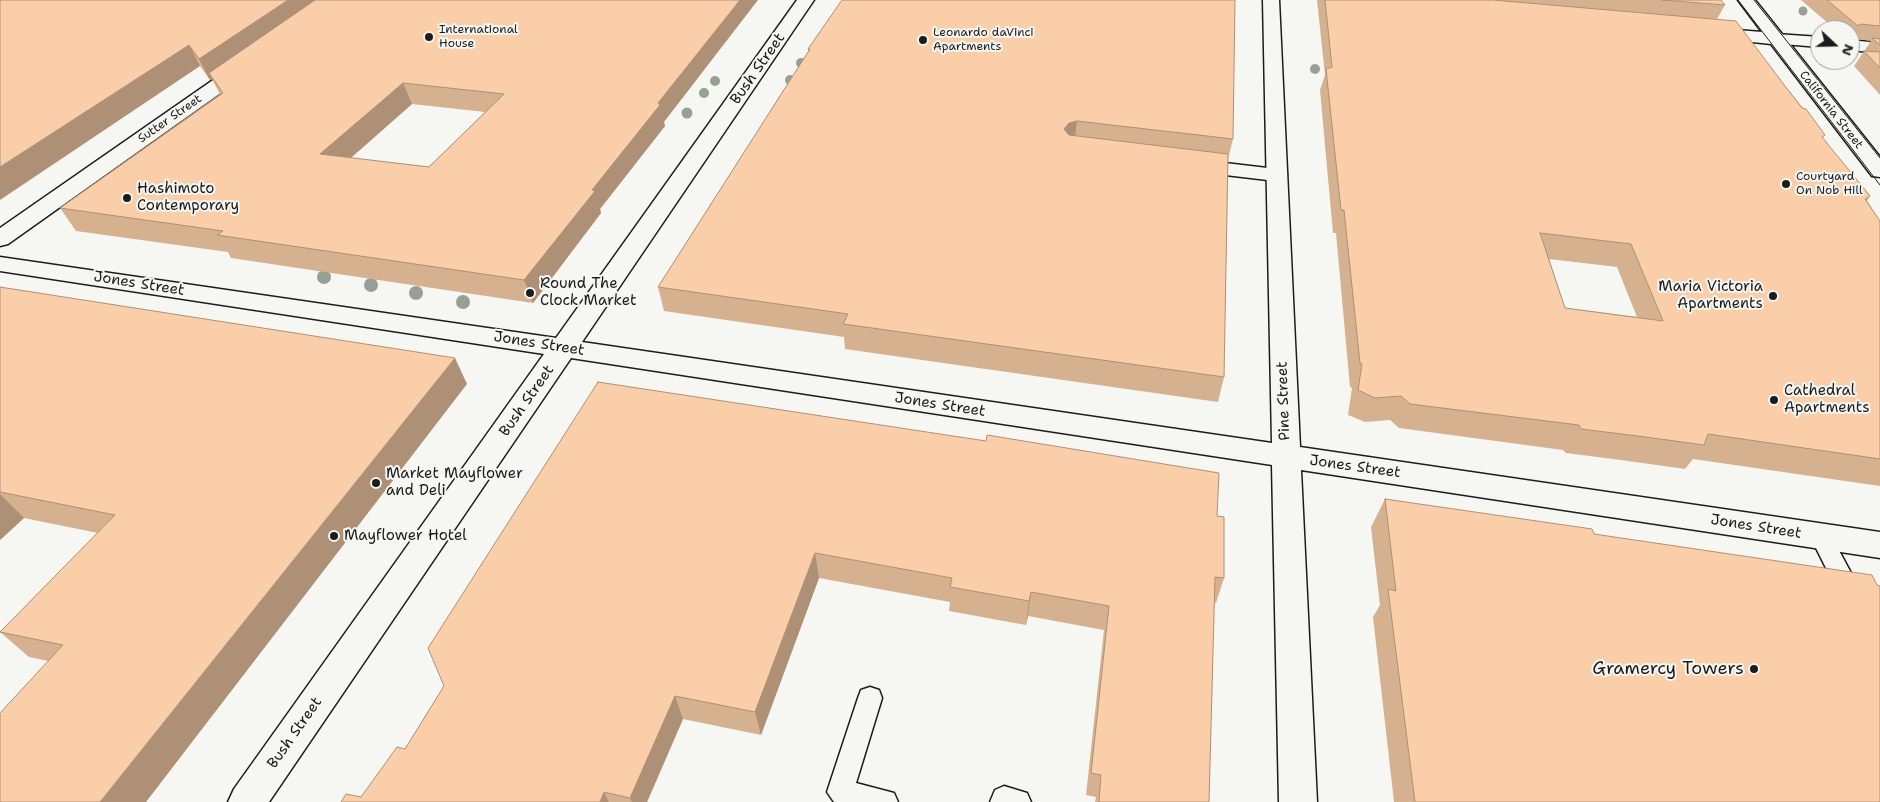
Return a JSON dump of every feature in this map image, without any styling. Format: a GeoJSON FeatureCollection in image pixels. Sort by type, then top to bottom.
{"type":"FeatureCollection","features":[{"type":"Feature","properties":{"kind":"main road","name":"Bush Street"},"geometry":{"type":"LineString","coordinates":[[248,802],[806,0]]}},
{"type":"Feature","properties":{"kind":"main road","name":"Pine Street"},"geometry":{"type":"LineString","coordinates":[[1271,0],[1298,802]]}},
{"type":"Feature","properties":{"kind":"main road","name":"California Street"},"geometry":{"type":"LineString","coordinates":[[1746,0],[1880,172]]}},
{"type":"Feature","properties":{"kind":"main road"},"geometry":{"type":"LineString","coordinates":[[1698,32],[1810,41]]}},
{"type":"Feature","properties":{"kind":"main road"},"geometry":{"type":"LineString","coordinates":[[1860,46],[1880,48]]}},
{"type":"Feature","properties":{"kind":"main road","name":"Sutter Street"},"geometry":{"type":"LineString","coordinates":[[0,239],[260,56]]}},
{"type":"Feature","properties":{"kind":"main road"},"geometry":{"type":"LineString","coordinates":[[1170,163],[1276,175]]}},
{"type":"Feature","properties":{"kind":"main road","name":"Jones Street"},"geometry":{"type":"LineString","coordinates":[[0,264],[1880,545]]}},
{"type":"Feature","properties":{"kind":"lane"},"geometry":{"type":"LineString","coordinates":[[1821,536],[1856,605]]}},
{"type":"Feature","properties":{"kind":"lane"},"geometry":{"type":"LineString","coordinates":[[870,698],[840,792],[885,802]]}},
{"type":"Feature","properties":{"kind":"lane"},"geometry":{"type":"LineString","coordinates":[[1003,802],[1004,799],[1018,802]]}},
{"type":"Feature","properties":{"kind":"building"},"geometry":{"type":"Polygon","coordinates":[[[0,0],[288,0],[199,59],[189,45],[0,167],[0,0]]]}},
{"type":"Feature","properties":{"kind":"building"},"geometry":{"type":"Polygon","coordinates":[[[315,0],[740,0],[658,103],[660,105],[592,190],[595,191],[524,280],[217,235],[223,231],[60,208],[223,93],[209,73],[315,0]],[[403,83],[320,154],[429,167],[504,94],[403,83]]]}},
{"type":"Feature","properties":{"kind":"building"},"geometry":{"type":"Polygon","coordinates":[[[842,0],[1235,0],[1233,139],[1077,121],[1069,123],[1064,129],[1069,135],[1228,154],[1224,377],[843,324],[848,314],[658,287],[810,49],[808,49],[842,0]]]}},
{"type":"Feature","properties":{"kind":"building"},"geometry":{"type":"Polygon","coordinates":[[[1325,0],[1493,0],[1736,21],[1802,108],[1806,109],[1825,135],[1822,137],[1870,196],[1865,199],[1880,221],[1880,459],[1708,434],[1704,445],[1581,429],[1579,425],[1410,404],[1401,396],[1375,398],[1358,390],[1362,364],[1360,363],[1344,210],[1341,210],[1326,69],[1332,67],[1325,0]],[[1540,233],[1565,308],[1663,321],[1631,244],[1540,233]]]}},
{"type":"Feature","properties":{"kind":"building"},"geometry":{"type":"Polygon","coordinates":[[[1662,0],[1721,0],[1725,5],[1662,0]]]}},
{"type":"Feature","properties":{"kind":"building"},"geometry":{"type":"Polygon","coordinates":[[[1827,0],[1880,0],[1880,26],[1860,24],[1860,20],[1851,20],[1827,0]]]}},
{"type":"Feature","properties":{"kind":"building"},"geometry":{"type":"Polygon","coordinates":[[[1872,38],[1880,39],[1880,45],[1872,38]]]}},
{"type":"Feature","properties":{"kind":"building"},"geometry":{"type":"Polygon","coordinates":[[[1864,51],[1880,52],[1880,68],[1864,51]]]}},
{"type":"Feature","properties":{"kind":"building"},"geometry":{"type":"Polygon","coordinates":[[[0,287],[455,358],[100,802],[0,802],[0,713],[63,645],[0,632],[115,515],[0,492],[0,287]]]}},
{"type":"Feature","properties":{"kind":"building"},"geometry":{"type":"Polygon","coordinates":[[[598,382],[986,441],[987,435],[1219,473],[1217,516],[1224,517],[1224,578],[1215,577],[1209,802],[1099,802],[1101,775],[1091,773],[1109,606],[1031,592],[1029,601],[950,587],[952,578],[815,553],[755,712],[675,696],[630,798],[604,792],[600,802],[341,802],[346,794],[361,797],[397,747],[405,749],[444,686],[428,648],[598,382]]]}},
{"type":"Feature","properties":{"kind":"building"},"geometry":{"type":"Polygon","coordinates":[[[1385,499],[1592,529],[1594,534],[1872,575],[1877,585],[1880,586],[1880,802],[1415,802],[1388,589],[1396,591],[1385,499]]]}},
{"type":"Feature","properties":{"kind":"tram line"},"geometry":{"type":"LineString","coordinates":[[1738,0],[1880,185]]}},
{"type":"Feature","properties":{"kind":"tram line"},"geometry":{"type":"LineString","coordinates":[[1754,0],[1880,158]]}},
{"type":"Feature","properties":{"kind":"place","name":"International House"},"geometry":{"type":"Point","coordinates":[429,37]}},
{"type":"Feature","properties":{"kind":"place","name":"Leonardo daVinci Apartments"},"geometry":{"type":"Point","coordinates":[923,40]}},
{"type":"Feature","properties":{"kind":"place","name":"Courtyard On Nob Hill"},"geometry":{"type":"Point","coordinates":[1786,184]}},
{"type":"Feature","properties":{"kind":"place","name":"Hashimoto Contemporary"},"geometry":{"type":"Point","coordinates":[127,198]}},
{"type":"Feature","properties":{"kind":"place","name":"Round The Clock Market"},"geometry":{"type":"Point","coordinates":[530,293]}},
{"type":"Feature","properties":{"kind":"place","name":"Maria Victoria Apartments"},"geometry":{"type":"Point","coordinates":[1773,296]}},
{"type":"Feature","properties":{"kind":"place","name":"Cathedral Apartments"},"geometry":{"type":"Point","coordinates":[1774,400]}},
{"type":"Feature","properties":{"kind":"place","name":"Market Mayflower and Deli"},"geometry":{"type":"Point","coordinates":[376,483]}},
{"type":"Feature","properties":{"kind":"place","name":"Mayflower Hotel"},"geometry":{"type":"Point","coordinates":[334,536]}},
{"type":"Feature","properties":{"kind":"place","name":"Gramercy Towers"},"geometry":{"type":"Point","coordinates":[1754,669]}}]}
